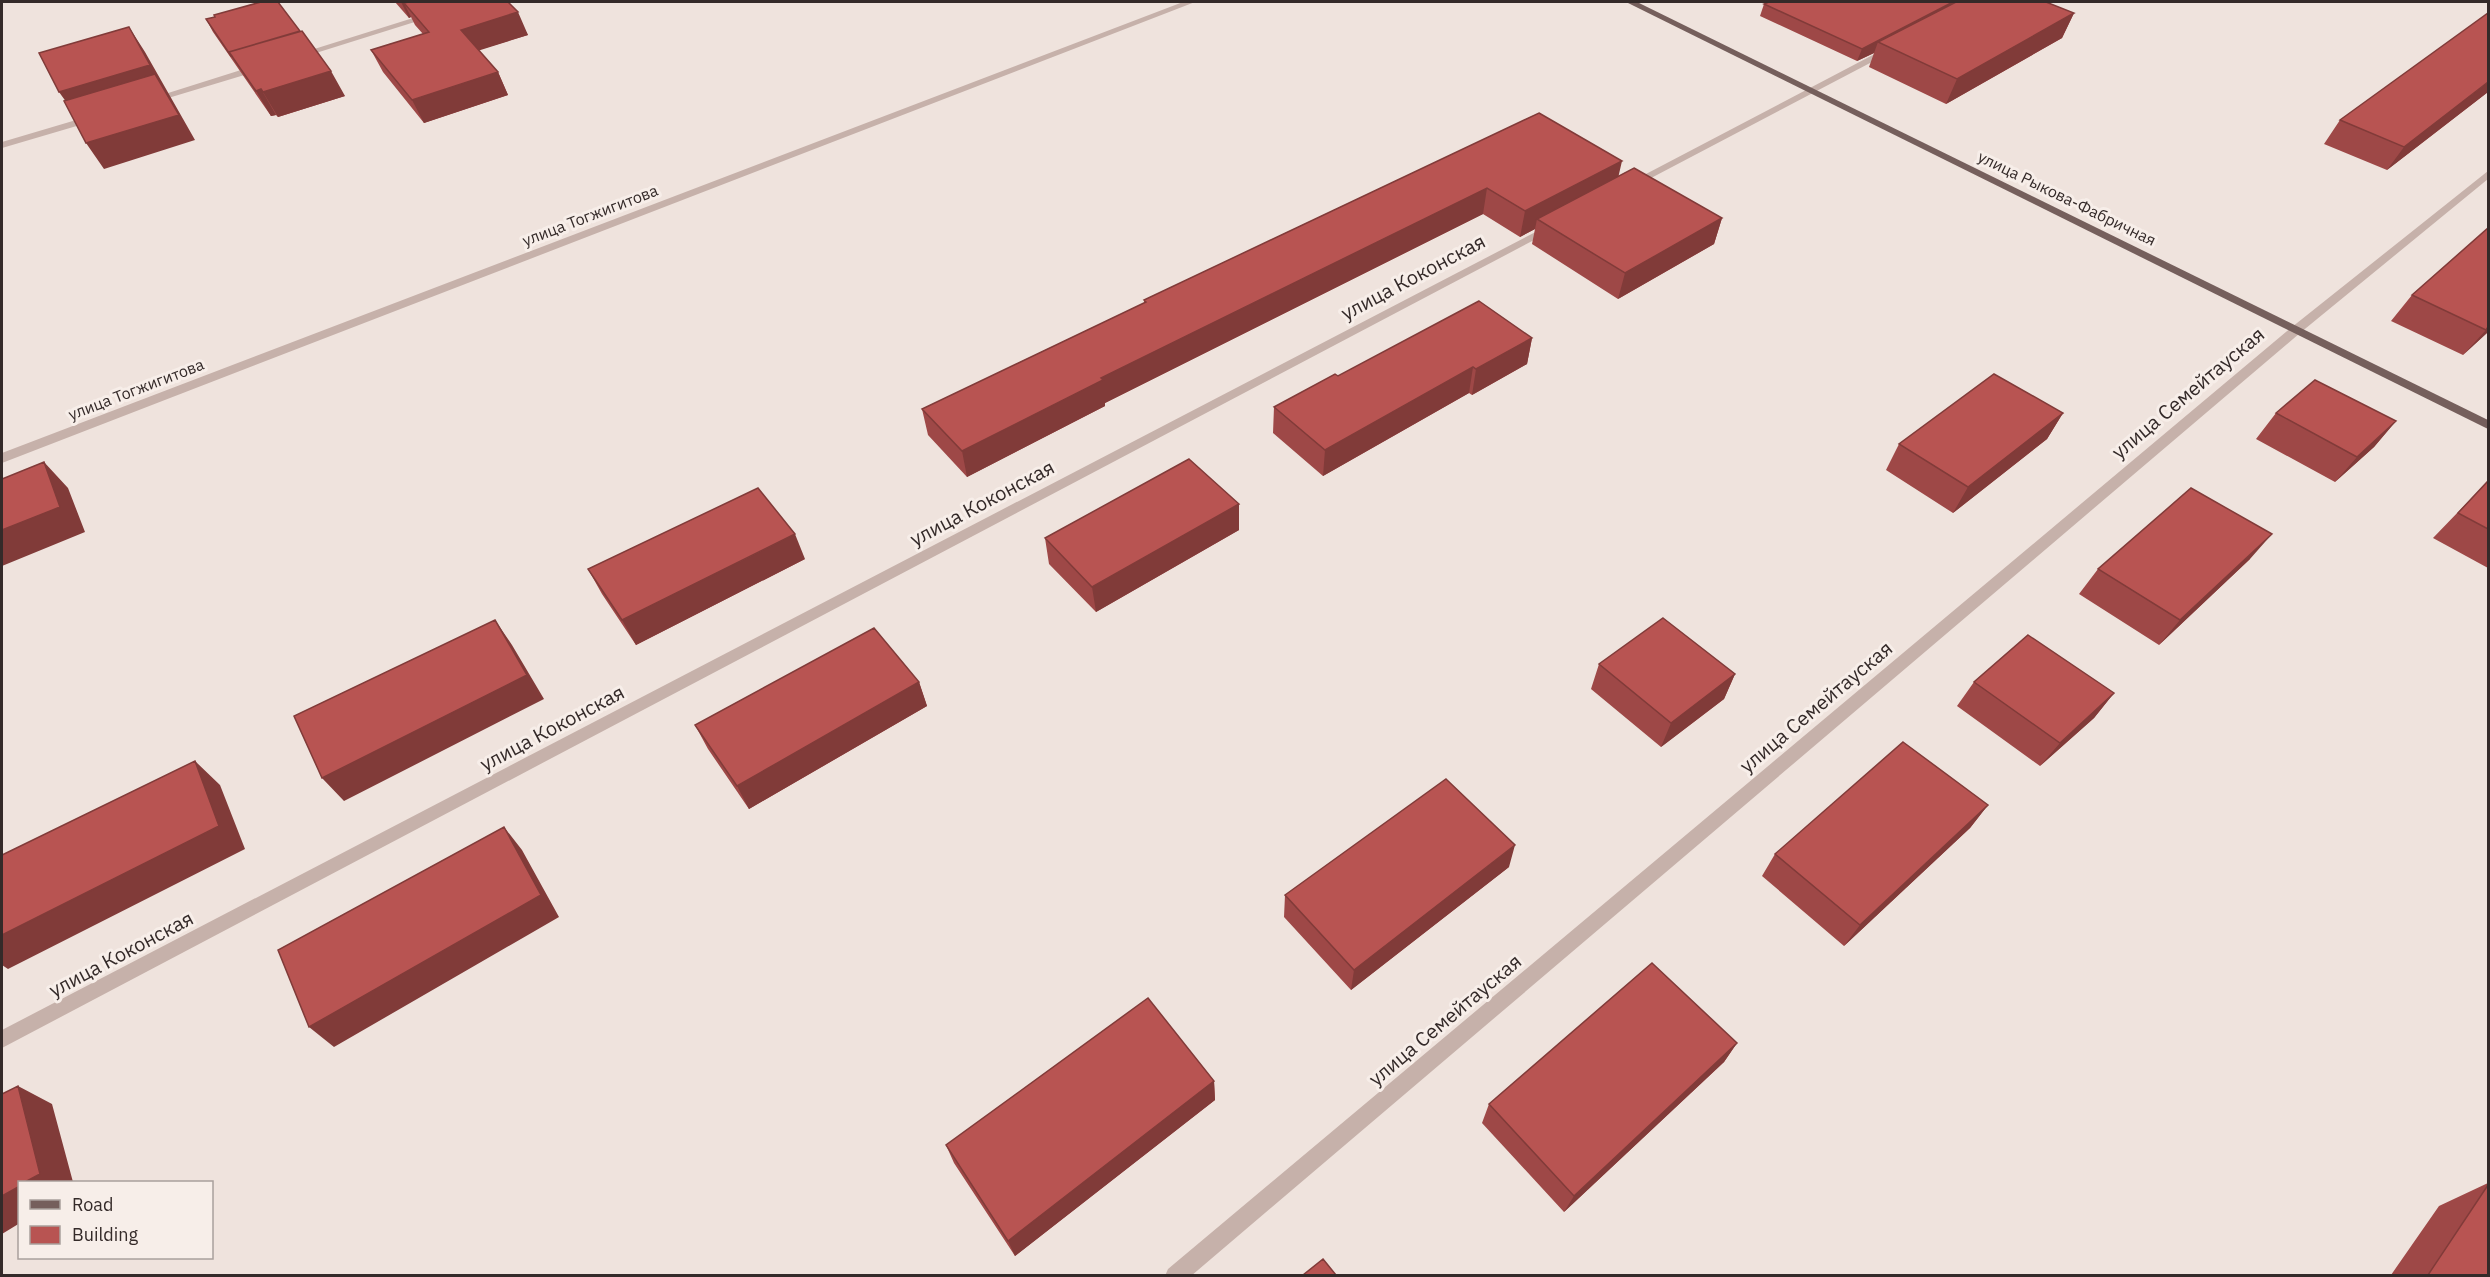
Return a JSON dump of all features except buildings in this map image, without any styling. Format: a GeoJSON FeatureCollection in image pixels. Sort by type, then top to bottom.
{"type":"FeatureCollection","features":[{"type":"Feature","properties":{"kind":"main road","name":"улица Рыкова-Фабричная"},"geometry":{"type":"LineString","coordinates":[[1631,2],[2488,425]]}},
{"type":"Feature","properties":{"kind":"street","name":"улица Тогжигитова"},"geometry":{"type":"LineString","coordinates":[[2,458],[1190,2]]}},
{"type":"Feature","properties":{"kind":"street"},"geometry":{"type":"LineString","coordinates":[[285,60],[444,12]]}},
{"type":"Feature","properties":{"kind":"street"},"geometry":{"type":"LineString","coordinates":[[1621,190],[1901,43]]}},
{"type":"Feature","properties":{"kind":"street"},"geometry":{"type":"LineString","coordinates":[[138,104],[274,63]]}},
{"type":"Feature","properties":{"kind":"street"},"geometry":{"type":"LineString","coordinates":[[2,146],[104,115]]}},
{"type":"Feature","properties":{"kind":"street","name":"улица Семейтауская"},"geometry":{"type":"LineString","coordinates":[[1175,1275],[2296,330],[2488,174]]}},
{"type":"Feature","properties":{"kind":"street","name":"улица Коконская"},"geometry":{"type":"LineString","coordinates":[[2,1039],[1568,218]]}}]}
